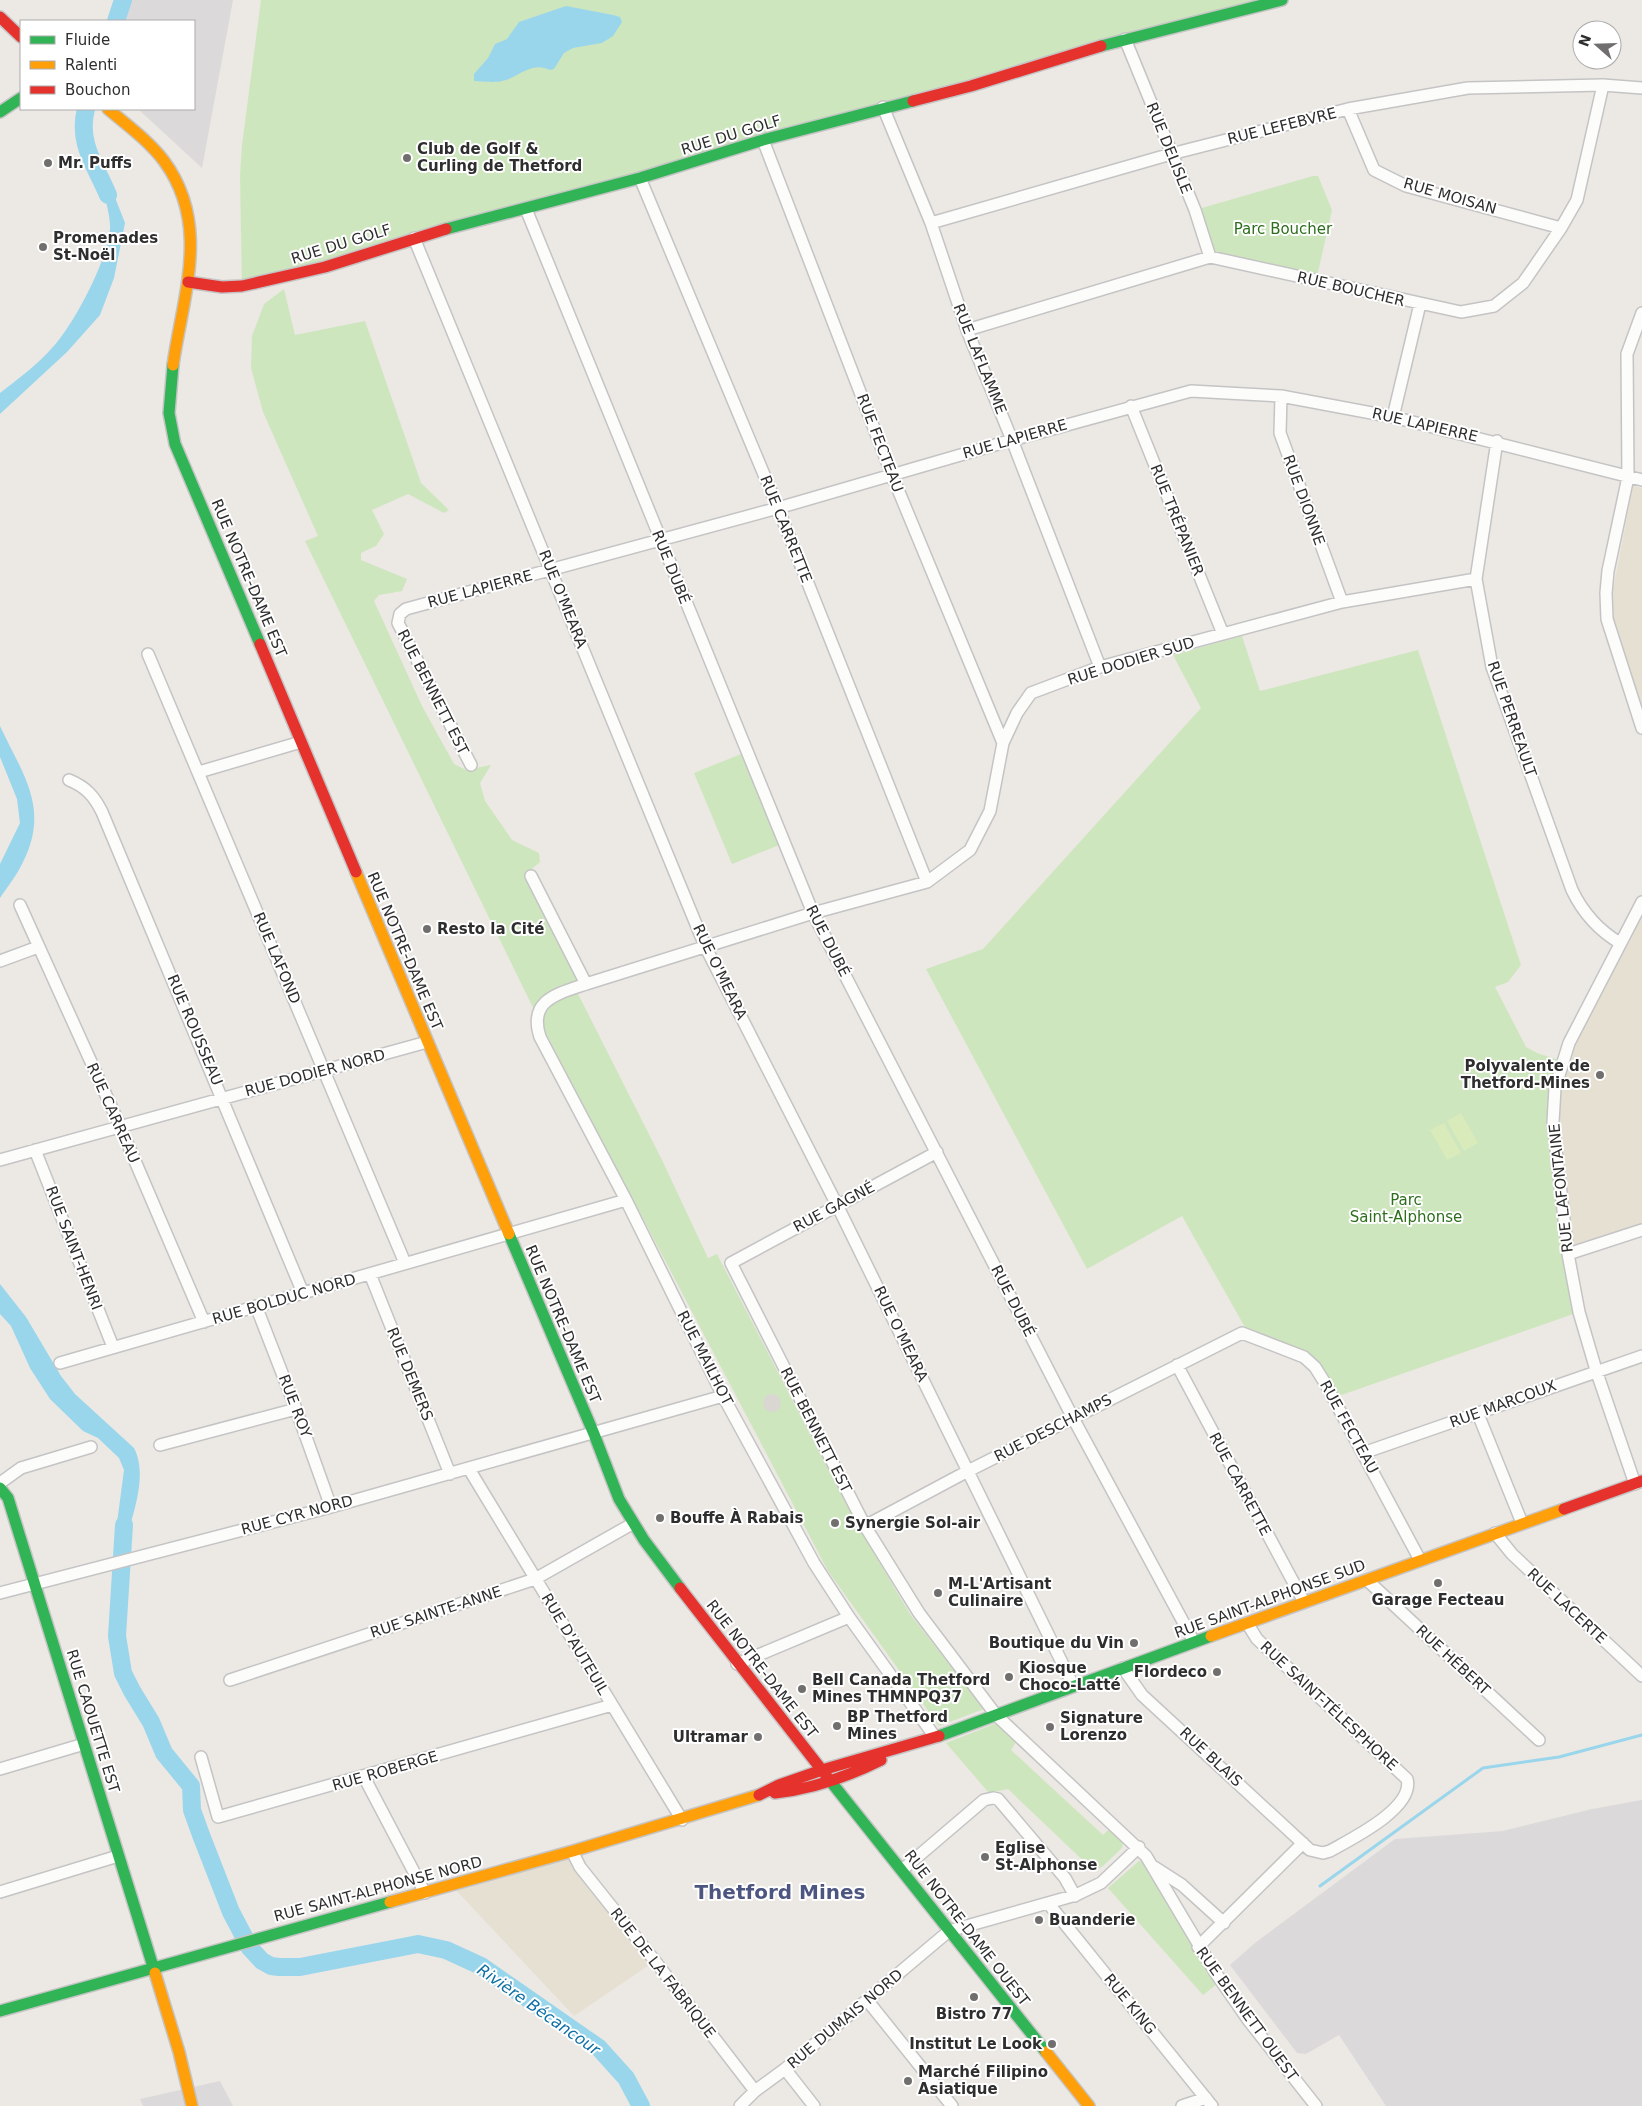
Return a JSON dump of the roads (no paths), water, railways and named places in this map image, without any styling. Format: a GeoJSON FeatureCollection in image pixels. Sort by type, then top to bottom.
{"type":"FeatureCollection","features":[{"type":"Feature","properties":{"kind":"street","name":"RUE DU GOLF"},"geometry":{"type":"LineString","coordinates":[[188,282],[222,287],[242,286],[326,267],[414,238],[640,178],[763,140],[883,107],[972,86],[1125,40],[1282,0]]}},
{"type":"Feature","properties":{"kind":"street"},"geometry":{"type":"LineString","coordinates":[[0,17],[20,36]]}},
{"type":"Feature","properties":{"kind":"street","name":"RUE DELISLE"},"geometry":{"type":"LineString","coordinates":[[1125,40],[1195,210],[1210,257]]}},
{"type":"Feature","properties":{"kind":"street","name":"RUE LEFEBVRE"},"geometry":{"type":"LineString","coordinates":[[931,223],[1171,154],[1348,109],[1468,88],[1602,85],[1642,88]]}},
{"type":"Feature","properties":{"kind":"street","name":"RUE BOUCHER"},"geometry":{"type":"LineString","coordinates":[[966,330],[1210,257],[1461,312],[1494,306],[1523,283],[1561,228],[1577,200],[1602,85]]}},
{"type":"Feature","properties":{"kind":"street"},"geometry":{"type":"LineString","coordinates":[[0,112],[20,99]]}},
{"type":"Feature","properties":{"kind":"street","name":"RUE LAFLAMME"},"geometry":{"type":"LineString","coordinates":[[883,107],[931,223],[966,330],[1012,440],[1100,667]]}},
{"type":"Feature","properties":{"kind":"street","name":"RUE MOISAN"},"geometry":{"type":"LineString","coordinates":[[1348,109],[1374,170],[1406,186],[1561,228]]}},
{"type":"Feature","properties":{"kind":"street","name":"RUE NOTRE-DAME EST"},"geometry":{"type":"LineString","coordinates":[[109,110],[150,146],[178,182],[187,202],[192,233],[188,282],[170,388],[169,428],[508,1235],[594,1434],[619,1499],[632,1524],[737,1664],[822,1770]]}},
{"type":"Feature","properties":{"kind":"street","name":"RUE FECTEAU"},"geometry":{"type":"LineString","coordinates":[[763,140],[892,475],[1003,743]]}},
{"type":"Feature","properties":{"kind":"street","name":"RUE CARRETTE"},"geometry":{"type":"LineString","coordinates":[[640,178],[778,508],[927,882]]}},
{"type":"Feature","properties":{"kind":"street","name":"RUE DUBÉ"},"geometry":{"type":"LineString","coordinates":[[526,209],[813,913],[1073,1418],[1194,1642]]}},
{"type":"Feature","properties":{"kind":"street","name":"RUE O'MEARA"},"geometry":{"type":"LineString","coordinates":[[414,238],[705,946],[837,1205],[1074,1685]]}},
{"type":"Feature","properties":{"kind":"street"},"geometry":{"type":"LineString","coordinates":[[1393,417],[1420,304]]}},
{"type":"Feature","properties":{"kind":"street"},"geometry":{"type":"LineString","coordinates":[[1642,313],[1627,354],[1628,477],[1608,571],[1607,620],[1642,728]]}},
{"type":"Feature","properties":{"kind":"street","name":"RUE LAPIERRE"},"geometry":{"type":"LineString","coordinates":[[398,617],[406,609],[778,508],[1131,406],[1191,391],[1280,396],[1393,417],[1497,441],[1642,480]]}},
{"type":"Feature","properties":{"kind":"street","name":"RUE DIONNE"},"geometry":{"type":"LineString","coordinates":[[1280,396],[1280,433],[1342,602]]}},
{"type":"Feature","properties":{"kind":"street","name":"RUE TRÉPANIER"},"geometry":{"type":"LineString","coordinates":[[1131,406],[1223,634]]}},
{"type":"Feature","properties":{"kind":"street","name":"RUE PERREAULT"},"geometry":{"type":"LineString","coordinates":[[1497,441],[1476,579],[1492,667],[1580,908],[1593,923],[1620,943]]}},
{"type":"Feature","properties":{"kind":"street","name":"RUE DODIER SUD"},"geometry":{"type":"LineString","coordinates":[[586,984],[813,913],[927,882],[970,850],[990,811],[1003,743],[1017,712],[1031,693],[1100,667],[1342,602],[1476,579]]}},
{"type":"Feature","properties":{"kind":"street","name":"RUE BENNETT EST"},"geometry":{"type":"LineString","coordinates":[[398,617],[398,623],[471,765]]}},
{"type":"Feature","properties":{"kind":"street","name":"RUE LAFOND"},"geometry":{"type":"LineString","coordinates":[[148,654],[405,1263]]}},
{"type":"Feature","properties":{"kind":"street"},"geometry":{"type":"LineString","coordinates":[[198,772],[301,742]]}},
{"type":"Feature","properties":{"kind":"street","name":"RUE ROUSSEAU"},"geometry":{"type":"LineString","coordinates":[[69,780],[88,791],[95,798],[102,812],[303,1293]]}},
{"type":"Feature","properties":{"kind":"street"},"geometry":{"type":"LineString","coordinates":[[531,876],[586,984]]}},
{"type":"Feature","properties":{"kind":"street","name":"RUE LAFONTAINE"},"geometry":{"type":"LineString","coordinates":[[1638,1482],[1596,1370],[1579,1312],[1568,1254],[1553,1122],[1555,1088],[1569,1043],[1642,902]]}},
{"type":"Feature","properties":{"kind":"street","name":"RUE CARREAU"},"geometry":{"type":"LineString","coordinates":[[20,905],[120,1126],[204,1322]]}},
{"type":"Feature","properties":{"kind":"street"},"geometry":{"type":"LineString","coordinates":[[0,961],[38,946]]}},
{"type":"Feature","properties":{"kind":"street","name":"RUE MAILHOT"},"geometry":{"type":"LineString","coordinates":[[586,984],[562,993],[543,1004],[536,1017],[536,1025],[540,1037],[626,1200],[723,1396],[814,1563],[849,1617],[935,1737]]}},
{"type":"Feature","properties":{"kind":"street","name":"RUE DODIER NORD"},"geometry":{"type":"LineString","coordinates":[[0,1159],[427,1042]]}},
{"type":"Feature","properties":{"kind":"street","name":"RUE SAINT-HENRI"},"geometry":{"type":"LineString","coordinates":[[36,1150],[113,1347]]}},
{"type":"Feature","properties":{"kind":"street","name":"RUE GAGNÉ"},"geometry":{"type":"LineString","coordinates":[[731,1263],[937,1152]]}},
{"type":"Feature","properties":{"kind":"street","name":"RUE BOLDUC NORD"},"geometry":{"type":"LineString","coordinates":[[60,1363],[626,1200]]}},
{"type":"Feature","properties":{"kind":"street"},"geometry":{"type":"LineString","coordinates":[[1568,1254],[1642,1230]]}},
{"type":"Feature","properties":{"kind":"street","name":"RUE BENNETT EST"},"geometry":{"type":"LineString","coordinates":[[731,1263],[865,1526],[919,1613],[996,1715]]}},
{"type":"Feature","properties":{"kind":"street","name":"RUE DEMERS"},"geometry":{"type":"LineString","coordinates":[[370,1274],[450,1474]]}},
{"type":"Feature","properties":{"kind":"street","name":"RUE ROY"},"geometry":{"type":"LineString","coordinates":[[256,1306],[296,1408],[331,1507]]}},
{"type":"Feature","properties":{"kind":"street","name":"RUE FECTEAU"},"geometry":{"type":"LineString","coordinates":[[1242,1333],[1304,1357],[1315,1367],[1420,1560]]}},
{"type":"Feature","properties":{"kind":"street","name":"RUE DESCHAMPS"},"geometry":{"type":"LineString","coordinates":[[865,1526],[968,1471],[1242,1333]]}},
{"type":"Feature","properties":{"kind":"street","name":"RUE MARCOUX"},"geometry":{"type":"LineString","coordinates":[[1363,1453],[1478,1414],[1596,1370],[1642,1356]]}},
{"type":"Feature","properties":{"kind":"street","name":"RUE CARRETTE"},"geometry":{"type":"LineString","coordinates":[[1177,1365],[1304,1602]]}},
{"type":"Feature","properties":{"kind":"street","name":"RUE CYR NORD"},"geometry":{"type":"LineString","coordinates":[[0,1593],[331,1507],[723,1396]]}},
{"type":"Feature","properties":{"kind":"street"},"geometry":{"type":"LineString","coordinates":[[160,1445],[296,1408]]}},
{"type":"Feature","properties":{"kind":"street"},"geometry":{"type":"LineString","coordinates":[[1478,1414],[1522,1523]]}},
{"type":"Feature","properties":{"kind":"street"},"geometry":{"type":"LineString","coordinates":[[0,1483],[21,1468],[91,1447]]}},
{"type":"Feature","properties":{"kind":"street","name":"RUE D'AUTEUIL"},"geometry":{"type":"LineString","coordinates":[[469,1469],[682,1820]]}},
{"type":"Feature","properties":{"kind":"street","name":"RUE SAINT-ALPHONSE SUD"},"geometry":{"type":"LineString","coordinates":[[822,1770],[935,1737],[1638,1482]]}},
{"type":"Feature","properties":{"kind":"street","name":"RUE CAOUETTE EST"},"geometry":{"type":"LineString","coordinates":[[0,1488],[8,1498],[179,2052],[192,2106]]}},
{"type":"Feature","properties":{"kind":"street","name":"RUE SAINTE-ANNE"},"geometry":{"type":"LineString","coordinates":[[230,1680],[535,1580],[632,1524]]}},
{"type":"Feature","properties":{"kind":"street","name":"RUE LACERTE"},"geometry":{"type":"LineString","coordinates":[[1495,1533],[1512,1554],[1642,1676]]}},
{"type":"Feature","properties":{"kind":"street","name":"RUE HÉBERT"},"geometry":{"type":"LineString","coordinates":[[1367,1580],[1539,1740]]}},
{"type":"Feature","properties":{"kind":"street"},"geometry":{"type":"LineString","coordinates":[[737,1664],[849,1617]]}},
{"type":"Feature","properties":{"kind":"street","name":"RUE SAINT-TÉLESPHORE"},"geometry":{"type":"LineString","coordinates":[[1247,1623],[1257,1639],[1407,1779],[1409,1789],[1384,1818],[1330,1851],[1316,1853],[1303,1844]]}},
{"type":"Feature","properties":{"kind":"street","name":"RUE BLAIS"},"geometry":{"type":"LineString","coordinates":[[1123,1668],[1142,1695],[1303,1844]]}},
{"type":"Feature","properties":{"kind":"street","name":"RUE ROBERGE"},"geometry":{"type":"LineString","coordinates":[[201,1758],[218,1817],[612,1705]]}},
{"type":"Feature","properties":{"kind":"street","name":"RUE BENNETT OUEST"},"geometry":{"type":"LineString","coordinates":[[996,1715],[1139,1847],[1153,1866],[1198,1947],[1248,2021],[1313,2105]]}},
{"type":"Feature","properties":{"kind":"street"},"geometry":{"type":"LineString","coordinates":[[0,1769],[84,1744]]}},
{"type":"Feature","properties":{"kind":"street","name":"RUE SAINT-ALPHONSE SUD"},"geometry":{"type":"LineString","coordinates":[[831,1780],[870,1766],[909,1745]]}},
{"type":"Feature","properties":{"kind":"street","name":"RUE NOTRE-DAME OUEST"},"geometry":{"type":"LineString","coordinates":[[822,1770],[1089,2106]]}},
{"type":"Feature","properties":{"kind":"street","name":"RUE SAINT-ALPHONSE NORD"},"geometry":{"type":"LineString","coordinates":[[0,2011],[152,1966],[573,1853],[763,1794],[779,1785],[822,1770]]}},
{"type":"Feature","properties":{"kind":"street"},"geometry":{"type":"LineString","coordinates":[[364,1777],[425,1893]]}},
{"type":"Feature","properties":{"kind":"street","name":"RUE SAINT-ALPHONSE NORD"},"geometry":{"type":"LineString","coordinates":[[763,1794],[788,1792],[831,1780]]}},
{"type":"Feature","properties":{"kind":"street"},"geometry":{"type":"LineString","coordinates":[[902,1870],[984,1800],[993,1798],[998,1800],[1065,1878],[1074,1896]]}},
{"type":"Feature","properties":{"kind":"street"},"geometry":{"type":"LineString","coordinates":[[1198,1947],[1224,1924],[1303,1844]]}},
{"type":"Feature","properties":{"kind":"street"},"geometry":{"type":"LineString","coordinates":[[949,1931],[1074,1896],[1101,1883],[1139,1847]]}},
{"type":"Feature","properties":{"kind":"street","name":"RUE DE LA FABRIQUE"},"geometry":{"type":"LineString","coordinates":[[573,1853],[580,1867],[656,1961],[755,2091]]}},
{"type":"Feature","properties":{"kind":"street"},"geometry":{"type":"LineString","coordinates":[[0,1892],[118,1856]]}},
{"type":"Feature","properties":{"kind":"street","name":"RUE BENNETT OUEST"},"geometry":{"type":"LineString","coordinates":[[1153,1866],[1182,1885],[1224,1924]]}},
{"type":"Feature","properties":{"kind":"street","name":"RUE KING"},"geometry":{"type":"LineString","coordinates":[[1048,1903],[1209,2102]]}},
{"type":"Feature","properties":{"kind":"street","name":"RUE DUMAIS NORD"},"geometry":{"type":"LineString","coordinates":[[740,2106],[755,2091],[785,2069],[949,1931]]}},
{"type":"Feature","properties":{"kind":"street"},"geometry":{"type":"LineString","coordinates":[[867,2000],[952,2106]]}},
{"type":"Feature","properties":{"kind":"street"},"geometry":{"type":"LineString","coordinates":[[785,2069],[814,2106]]}},
{"type":"Feature","properties":{"kind":"street"},"geometry":{"type":"LineString","coordinates":[[1182,2106],[1209,2102]]}},
{"type":"Feature","properties":{"kind":"water"},"geometry":{"type":"Polygon","coordinates":[[[566,6],[620,17],[622,22],[613,36],[602,43],[573,48],[564,53],[554,69],[531,68],[499,82],[474,81],[474,74],[488,58],[495,44],[507,39],[519,22],[566,6]]]}},
{"type":"Feature","properties":{"kind":"water"},"geometry":{"type":"Polygon","coordinates":[[[99,173],[116,200],[125,223],[114,278],[100,315],[67,352],[0,414],[0,393],[27,372],[60,338],[79,309],[103,258],[108,242],[110,223],[99,173]]]}},
{"type":"Feature","properties":{"kind":"water"},"geometry":{"type":"Polygon","coordinates":[[[0,726],[25,776],[34,808],[34,825],[31,843],[23,862],[0,898],[0,864],[20,823],[17,799],[0,757],[0,726]]]}},
{"type":"Feature","properties":{"kind":"water"},"geometry":{"type":"Polygon","coordinates":[[[0,1284],[26,1317],[61,1376],[75,1394],[134,1448],[140,1472],[139,1484],[124,1548],[114,1546],[124,1470],[119,1458],[98,1438],[83,1431],[50,1399],[30,1368],[11,1326],[0,1314],[0,1284]]]}},
{"type":"Feature","properties":{"kind":"waterway","name":"Rivière Bécancour"},"geometry":{"type":"LineString","coordinates":[[116,20],[123,0]]}},
{"type":"Feature","properties":{"kind":"waterway","name":"Rivière Bécancour"},"geometry":{"type":"LineString","coordinates":[[86,110],[84,133],[86,144],[108,195]]}},
{"type":"Feature","properties":{"kind":"waterway","name":"Rivière Bécancour"},"geometry":{"type":"LineString","coordinates":[[124,1525],[117,1636],[123,1673],[151,1722],[164,1753],[191,1786],[192,1810],[201,1835],[231,1912],[250,1948],[262,1961],[271,1966],[279,1967],[300,1967],[418,1944],[446,1950],[481,1966],[599,2048],[626,2078],[641,2106]]}},
{"type":"Feature","properties":{"kind":"waterway"},"geometry":{"type":"LineString","coordinates":[[1320,1886],[1483,1768],[1559,1757],[1642,1735]]}},
{"type":"Feature","properties":{"kind":"place","name":"Club de Golf & Curling de Thetford"},"geometry":{"type":"Point","coordinates":[407,158]}},
{"type":"Feature","properties":{"kind":"place","name":"Mr. Puffs"},"geometry":{"type":"Point","coordinates":[48,163]}},
{"type":"Feature","properties":{"kind":"place","name":"Promenades St-Noël"},"geometry":{"type":"Point","coordinates":[43,247]}},
{"type":"Feature","properties":{"kind":"place","name":"Resto la Cité"},"geometry":{"type":"Point","coordinates":[427,929]}},
{"type":"Feature","properties":{"kind":"place","name":"Polyvalente de Thetford-Mines"},"geometry":{"type":"Point","coordinates":[1600,1075]}},
{"type":"Feature","properties":{"kind":"place","name":"Bouffe À Rabais"},"geometry":{"type":"Point","coordinates":[660,1518]}},
{"type":"Feature","properties":{"kind":"place","name":"Synergie Sol-air"},"geometry":{"type":"Point","coordinates":[835,1523]}},
{"type":"Feature","properties":{"kind":"place","name":"Garage Fecteau"},"geometry":{"type":"Point","coordinates":[1438,1583]}},
{"type":"Feature","properties":{"kind":"place","name":"M-L'Artisant Culinaire"},"geometry":{"type":"Point","coordinates":[938,1593]}},
{"type":"Feature","properties":{"kind":"place","name":"Boutique du Vin"},"geometry":{"type":"Point","coordinates":[1134,1643]}},
{"type":"Feature","properties":{"kind":"place","name":"Flordeco"},"geometry":{"type":"Point","coordinates":[1217,1672]}},
{"type":"Feature","properties":{"kind":"place","name":"Kiosque Choco-Latté"},"geometry":{"type":"Point","coordinates":[1009,1677]}},
{"type":"Feature","properties":{"kind":"place","name":"Bell Canada Thetford Mines THMNPQ37"},"geometry":{"type":"Point","coordinates":[802,1689]}},
{"type":"Feature","properties":{"kind":"place","name":"BP Thetford Mines"},"geometry":{"type":"Point","coordinates":[837,1726]}},
{"type":"Feature","properties":{"kind":"place","name":"Signature Lorenzo"},"geometry":{"type":"Point","coordinates":[1050,1727]}},
{"type":"Feature","properties":{"kind":"place","name":"Ultramar"},"geometry":{"type":"Point","coordinates":[758,1737]}},
{"type":"Feature","properties":{"kind":"place","name":"Eglise St-Alphonse"},"geometry":{"type":"Point","coordinates":[985,1857]}},
{"type":"Feature","properties":{"kind":"place","name":"Buanderie"},"geometry":{"type":"Point","coordinates":[1039,1920]}},
{"type":"Feature","properties":{"kind":"place","name":"Bistro 77"},"geometry":{"type":"Point","coordinates":[974,1997]}},
{"type":"Feature","properties":{"kind":"place","name":"Institut Le Look"},"geometry":{"type":"Point","coordinates":[1052,2044]}},
{"type":"Feature","properties":{"kind":"place","name":"Marché Filipino Asiatique"},"geometry":{"type":"Point","coordinates":[908,2081]}},
{"type":"Feature","properties":{"kind":"district","name":"Thetford Mines"},"geometry":{"type":"Point","coordinates":[780,1892]}},
{"type":"Feature","properties":{"kind":"park label","name":"Parc Boucher"},"geometry":{"type":"Point","coordinates":[1283,229]}},
{"type":"Feature","properties":{"kind":"park label","name":"Parc Saint-Alphonse"},"geometry":{"type":"Point","coordinates":[1406,1208]}}]}
